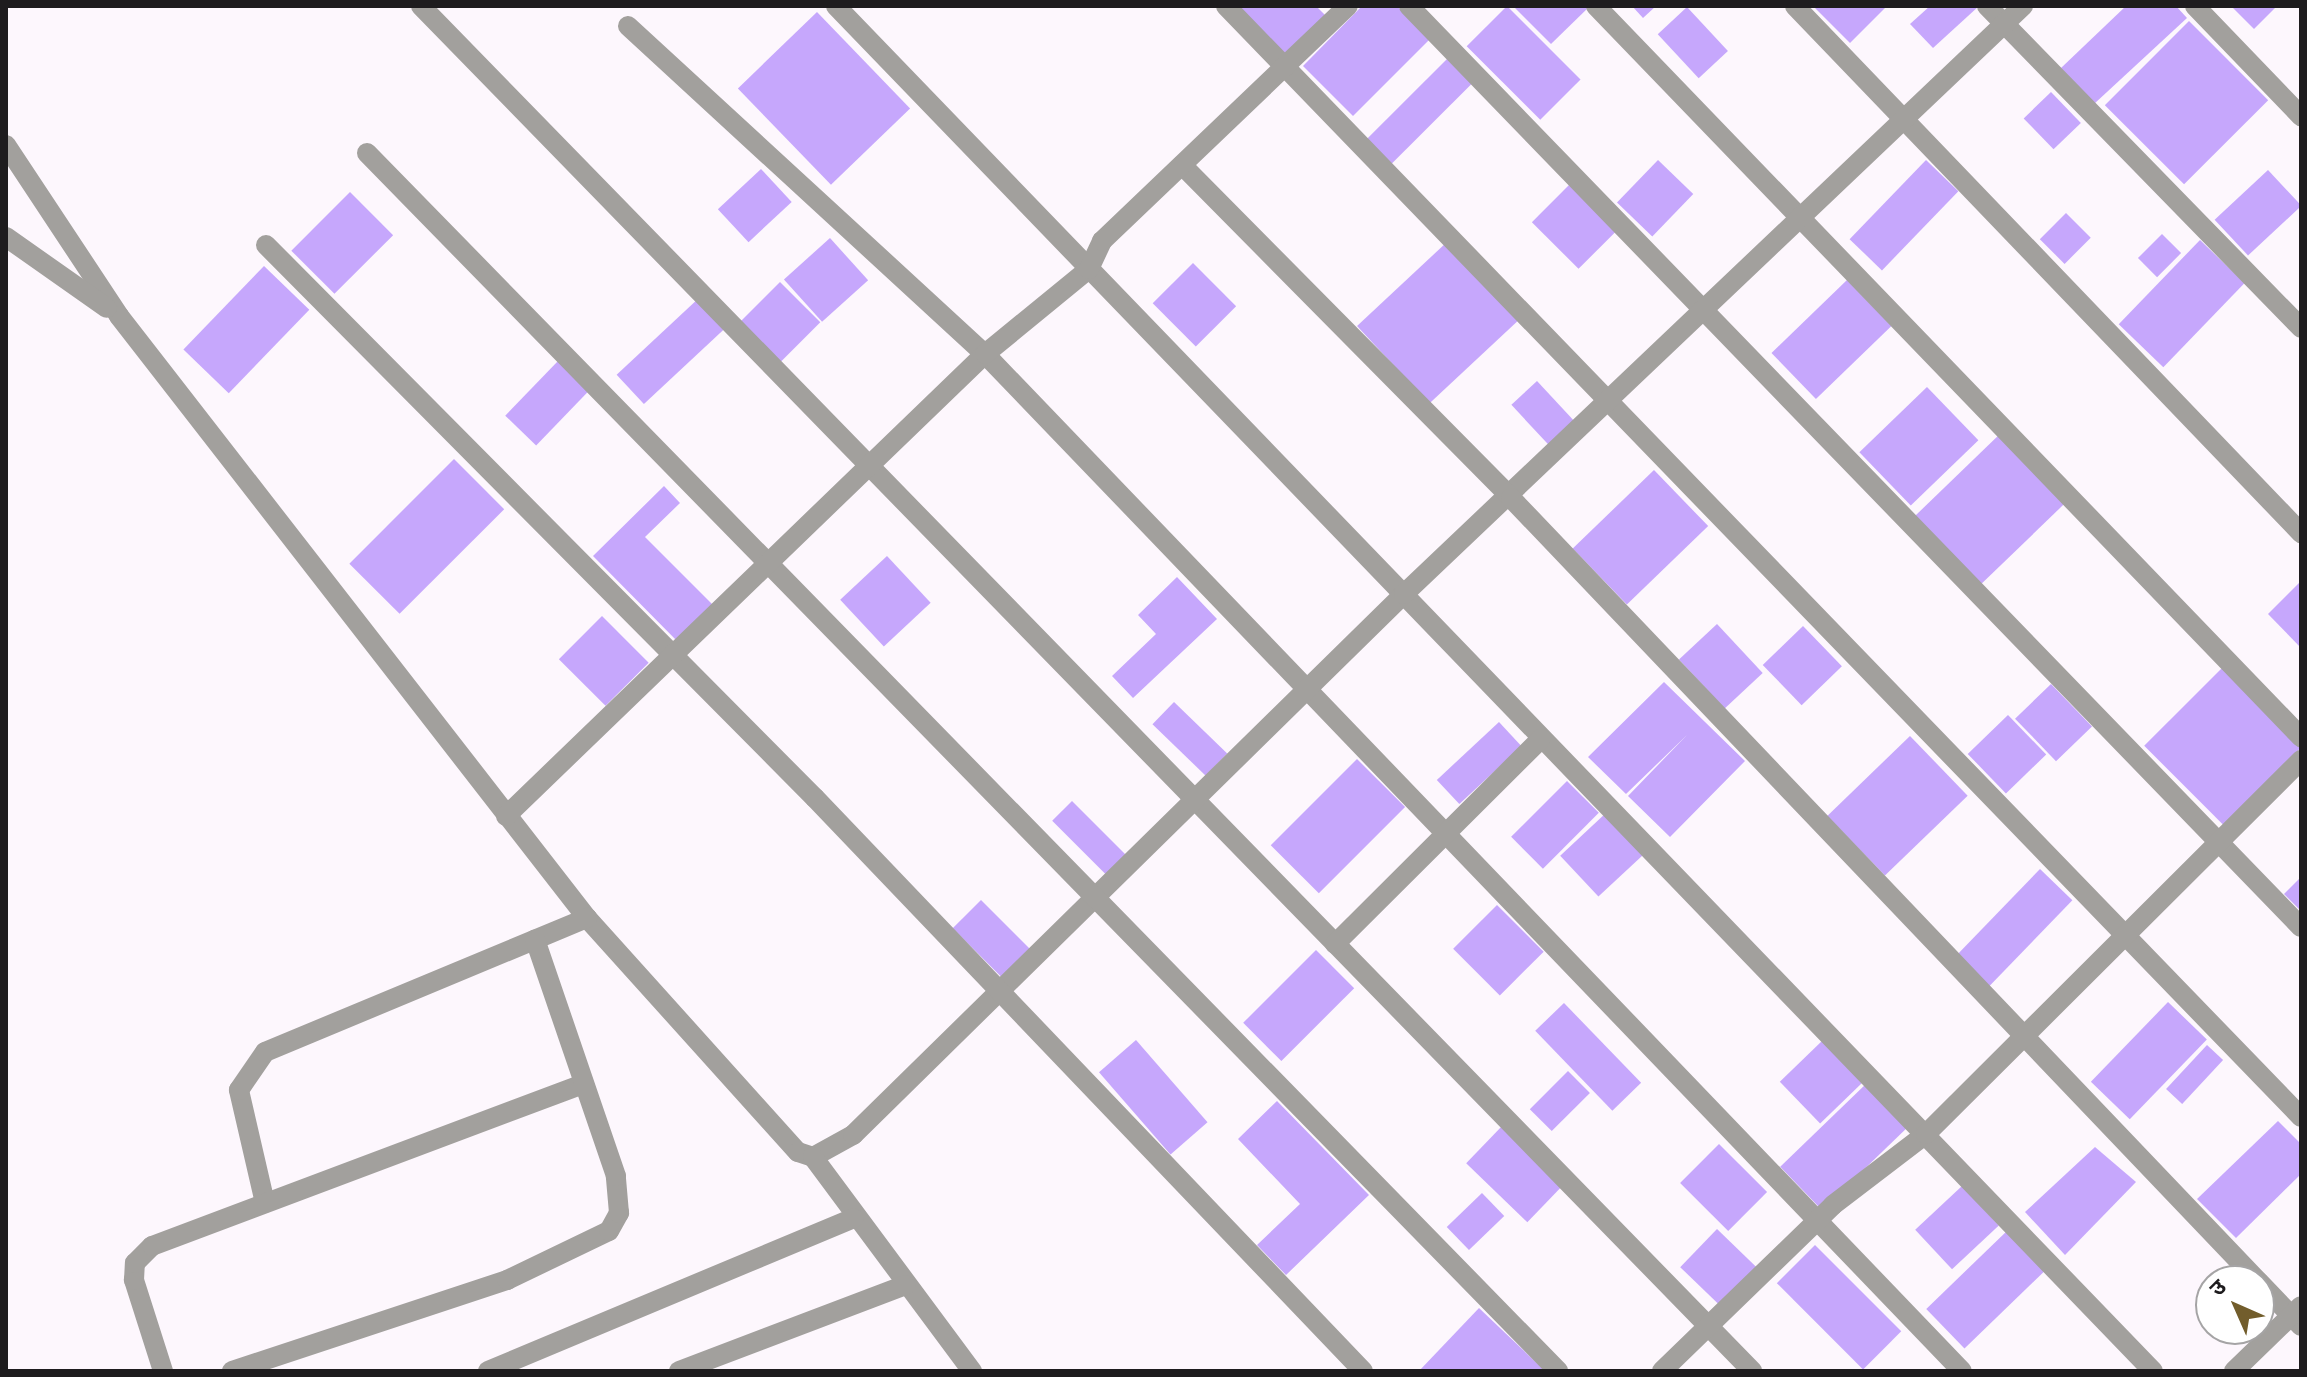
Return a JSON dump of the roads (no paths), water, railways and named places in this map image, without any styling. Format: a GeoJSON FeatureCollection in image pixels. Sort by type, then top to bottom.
{"type":"FeatureCollection","features":[{"type":"Feature","properties":{"kind":"street"},"geometry":{"type":"LineString","coordinates":[[421,6],[1752,1371]]}},
{"type":"Feature","properties":{"kind":"street"},"geometry":{"type":"LineString","coordinates":[[836,6],[2153,1371]]}},
{"type":"Feature","properties":{"kind":"street"},"geometry":{"type":"LineString","coordinates":[[1226,6],[2301,1117]]}},
{"type":"Feature","properties":{"kind":"street"},"geometry":{"type":"LineString","coordinates":[[506,816],[985,354],[1089,269],[1102,241],[1348,6]]}},
{"type":"Feature","properties":{"kind":"street"},"geometry":{"type":"LineString","coordinates":[[1409,6],[2301,927]]}},
{"type":"Feature","properties":{"kind":"street"},"geometry":{"type":"LineString","coordinates":[[1596,6],[2301,737]]}},
{"type":"Feature","properties":{"kind":"street"},"geometry":{"type":"LineString","coordinates":[[1795,6],[1906,117],[2301,533]]}},
{"type":"Feature","properties":{"kind":"street"},"geometry":{"type":"LineString","coordinates":[[1987,6],[2301,328]]}},
{"type":"Feature","properties":{"kind":"street"},"geometry":{"type":"LineString","coordinates":[[813,1157],[853,1135],[1312,691],[1404,594],[1511,498],[2023,6]]}},
{"type":"Feature","properties":{"kind":"street"},"geometry":{"type":"LineString","coordinates":[[2195,6],[2301,116]]}},
{"type":"Feature","properties":{"kind":"street"},"geometry":{"type":"LineString","coordinates":[[628,26],[985,354],[1312,691],[1815,1223],[1962,1371]]}},
{"type":"Feature","properties":{"kind":"street"},"geometry":{"type":"LineString","coordinates":[[6,145],[119,316],[506,816],[587,918],[798,1152],[813,1157],[853,1218],[972,1371]]}},
{"type":"Feature","properties":{"kind":"street"},"geometry":{"type":"LineString","coordinates":[[367,153],[1558,1371]]}},
{"type":"Feature","properties":{"kind":"street"},"geometry":{"type":"LineString","coordinates":[[1182,165],[1511,498],[2242,1265]]}},
{"type":"Feature","properties":{"kind":"street"},"geometry":{"type":"LineString","coordinates":[[6,237],[119,316]]}},
{"type":"Feature","properties":{"kind":"street"},"geometry":{"type":"LineString","coordinates":[[266,245],[669,659],[815,798],[996,995],[1363,1371]]}},
{"type":"Feature","properties":{"kind":"street"},"geometry":{"type":"LineString","coordinates":[[1335,944],[1541,739]]}},
{"type":"Feature","properties":{"kind":"street"},"geometry":{"type":"LineString","coordinates":[[1662,1371],[1815,1223],[1926,1134],[2019,1033],[2301,760]]}},
{"type":"Feature","properties":{"kind":"street"},"geometry":{"type":"LineString","coordinates":[[265,1203],[239,1090],[246,1071],[265,1052],[587,918]]}},
{"type":"Feature","properties":{"kind":"street"},"geometry":{"type":"LineString","coordinates":[[232,1371],[507,1280],[609,1231],[619,1213],[616,1176],[535,939]]}},
{"type":"Feature","properties":{"kind":"street"},"geometry":{"type":"LineString","coordinates":[[163,1371],[134,1280],[135,1263],[152,1246],[584,1084]]}},
{"type":"Feature","properties":{"kind":"street"},"geometry":{"type":"LineString","coordinates":[[488,1371],[853,1218]]}},
{"type":"Feature","properties":{"kind":"street"},"geometry":{"type":"LineString","coordinates":[[679,1371],[905,1285]]}},
{"type":"Feature","properties":{"kind":"street"},"geometry":{"type":"LineString","coordinates":[[2234,1371],[2298,1316],[2275,1296]]}}]}
